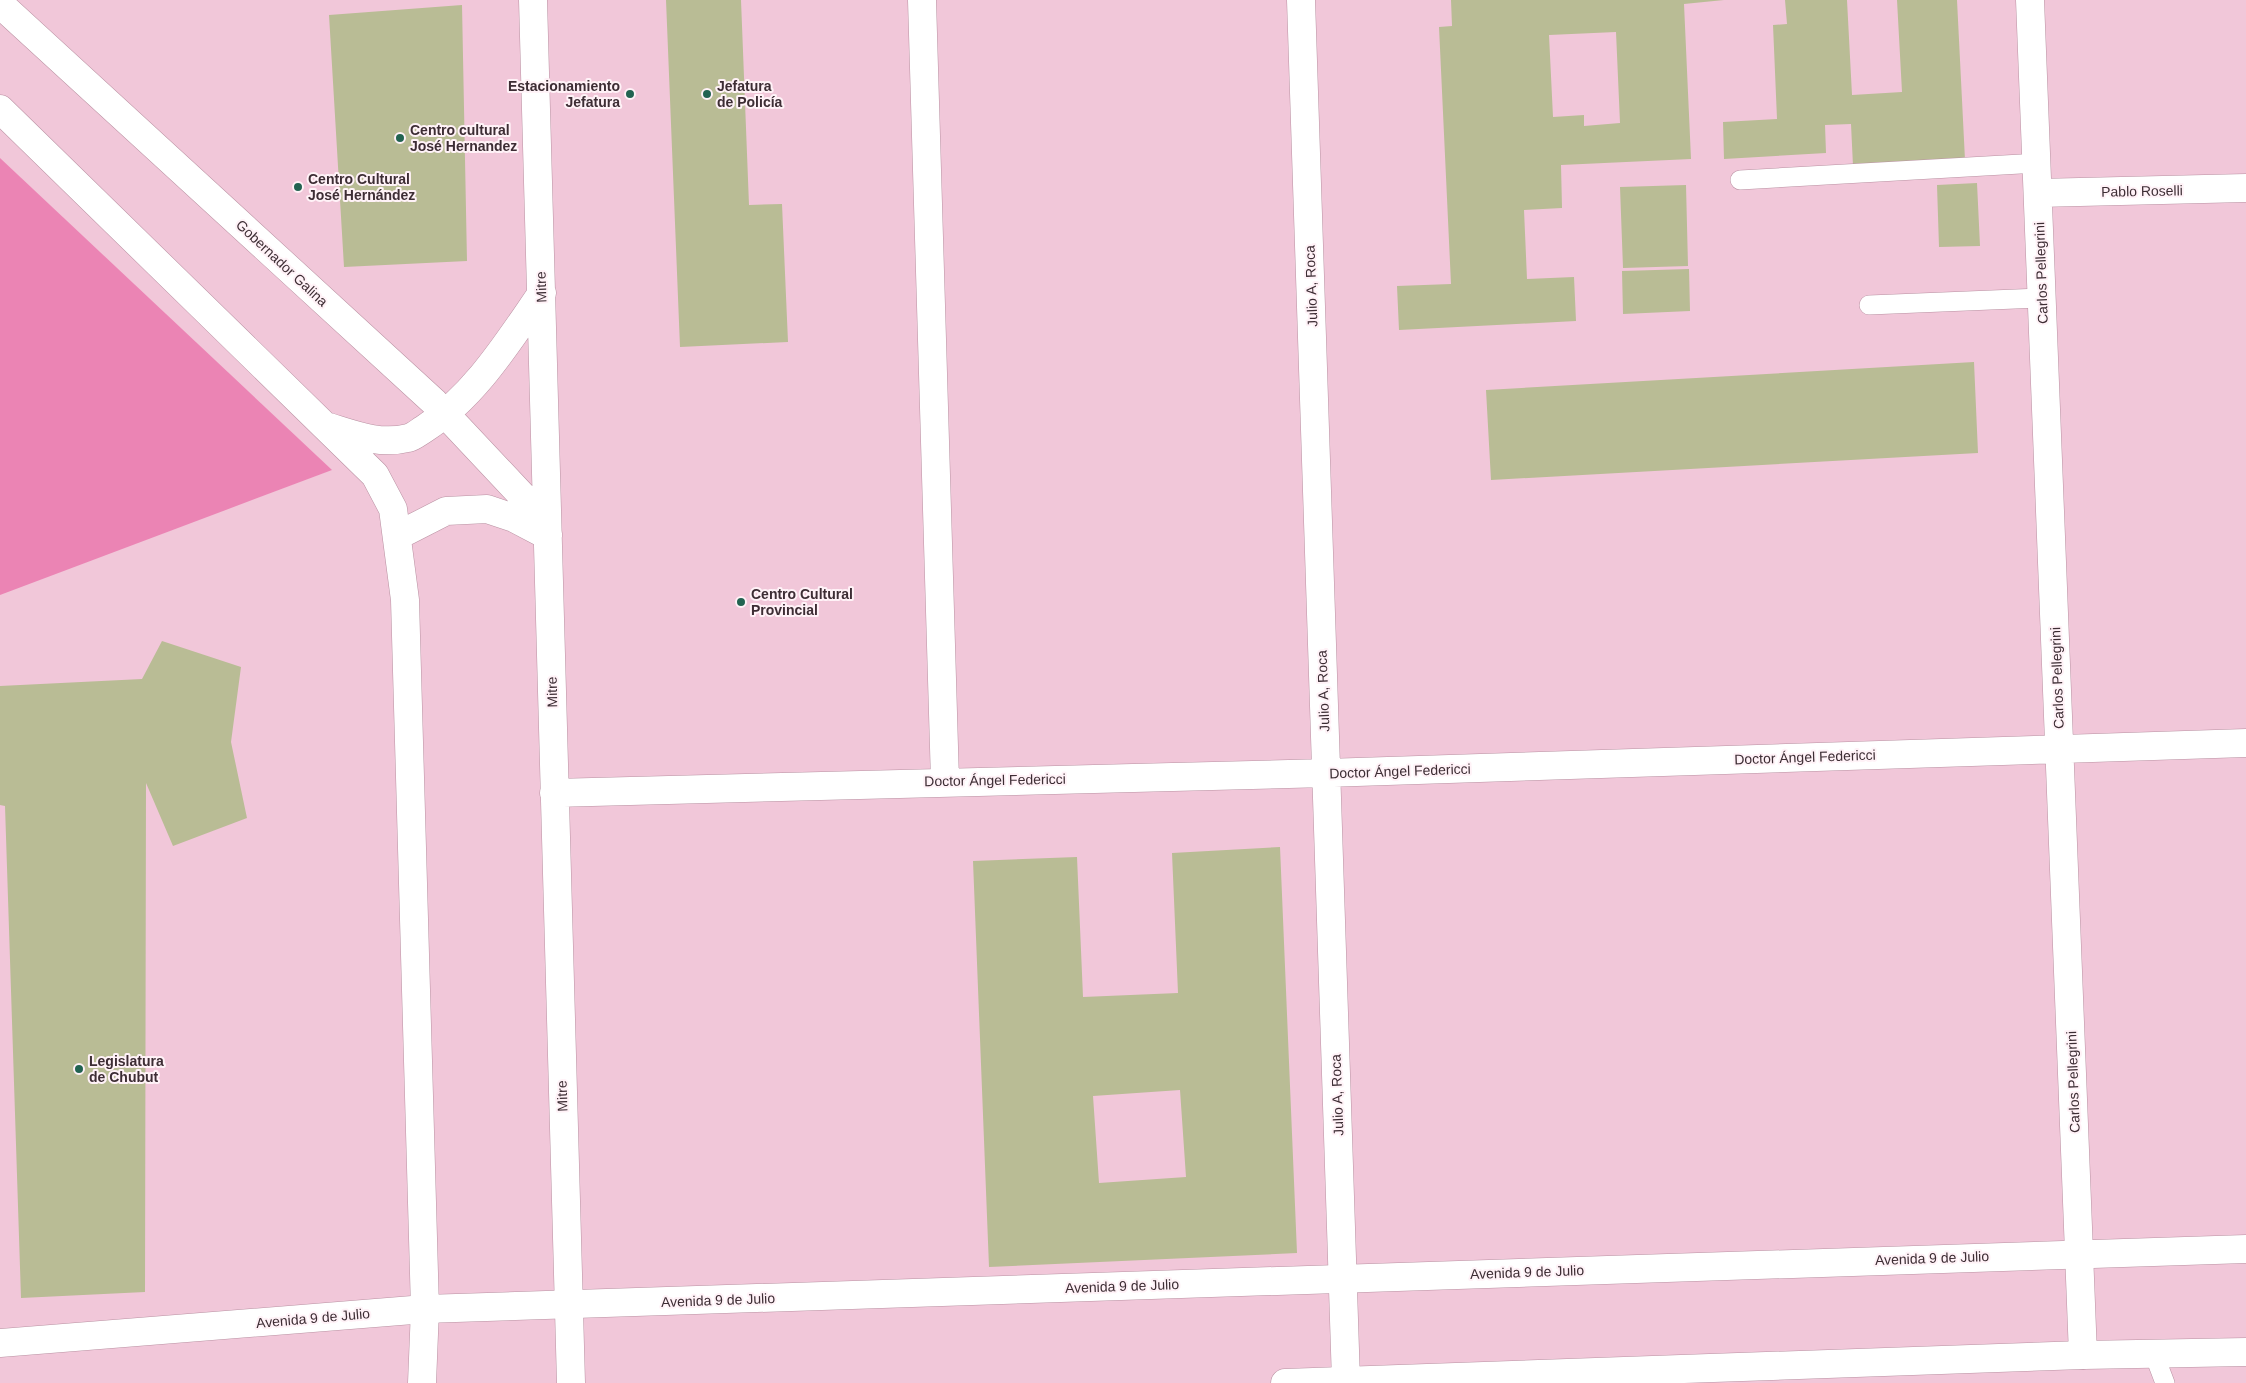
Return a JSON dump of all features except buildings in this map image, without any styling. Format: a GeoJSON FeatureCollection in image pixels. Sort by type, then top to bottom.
{"type":"FeatureCollection","features":[{"type":"Feature","properties":{"kind":"street","name":"Mitre"},"geometry":{"type":"LineString","coordinates":[[533,0],[571,1383]]}},
{"type":"Feature","properties":{"kind":"street"},"geometry":{"type":"LineString","coordinates":[[922,0],[945,781]]}},
{"type":"Feature","properties":{"kind":"street","name":"Julio A, Roca"},"geometry":{"type":"LineString","coordinates":[[1301,0],[1346,1381]]}},
{"type":"Feature","properties":{"kind":"street","name":"Carlos Pellegrini"},"geometry":{"type":"LineString","coordinates":[[2030,0],[2083,1355]]}},
{"type":"Feature","properties":{"kind":"street","name":"Gobernador Galina"},"geometry":{"type":"LineString","coordinates":[[0,4],[446,415],[528,502],[548,536]]}},
{"type":"Feature","properties":{"kind":"street"},"geometry":{"type":"LineString","coordinates":[[0,109],[375,475],[393,509],[405,610],[426,1309],[422,1383]]}},
{"type":"Feature","properties":{"kind":"street","name":"Pablo Roselli"},"geometry":{"type":"LineString","coordinates":[[2038,193],[2246,188]]}},
{"type":"Feature","properties":{"kind":"street"},"geometry":{"type":"LineString","coordinates":[[325,426],[373,441],[409,438],[446,415],[503,348],[542,293]]}},
{"type":"Feature","properties":{"kind":"street"},"geometry":{"type":"LineString","coordinates":[[397,536],[446,511],[487,509],[514,518],[548,536]]}},
{"type":"Feature","properties":{"kind":"street","name":"Doctor Ángel Federicci"},"geometry":{"type":"LineString","coordinates":[[554,793],[945,781],[1326,773],[2246,742]]}},
{"type":"Feature","properties":{"kind":"street","name":"Avenida 9 de Julio"},"geometry":{"type":"LineString","coordinates":[[0,1343],[426,1309],[2246,1249]]}},
{"type":"Feature","properties":{"kind":"street"},"geometry":{"type":"LineString","coordinates":[[1285,1383],[2083,1355],[2246,1352]]}},
{"type":"Feature","properties":{"kind":"lane"},"geometry":{"type":"LineString","coordinates":[[1740,180],[2037,163]]}},
{"type":"Feature","properties":{"kind":"lane"},"geometry":{"type":"LineString","coordinates":[[1869,305],[2042,298]]}},
{"type":"Feature","properties":{"kind":"lane"},"geometry":{"type":"LineString","coordinates":[[2149,1383],[2154,1354]]}},
{"type":"Feature","properties":{"kind":"lane"},"geometry":{"type":"LineString","coordinates":[[2154,1354],[2165,1383]]}},
{"type":"Feature","properties":{"kind":"shaded area"},"geometry":{"type":"Polygon","coordinates":[[[0,158],[332,470],[0,595],[0,158]]]}},
{"type":"Feature","properties":{"kind":"place","name":"Estacionamiento Jefatura"},"geometry":{"type":"Point","coordinates":[630,94]}},
{"type":"Feature","properties":{"kind":"place","name":"Jefatura de Policía"},"geometry":{"type":"Point","coordinates":[707,94]}},
{"type":"Feature","properties":{"kind":"place","name":"Centro cultural José Hernandez"},"geometry":{"type":"Point","coordinates":[400,138]}},
{"type":"Feature","properties":{"kind":"place","name":"Centro Cultural José Hernández"},"geometry":{"type":"Point","coordinates":[298,187]}},
{"type":"Feature","properties":{"kind":"place","name":"Centro Cultural Provincial"},"geometry":{"type":"Point","coordinates":[741,602]}},
{"type":"Feature","properties":{"kind":"place","name":"Legislatura de Chubut"},"geometry":{"type":"Point","coordinates":[79,1069]}}]}
